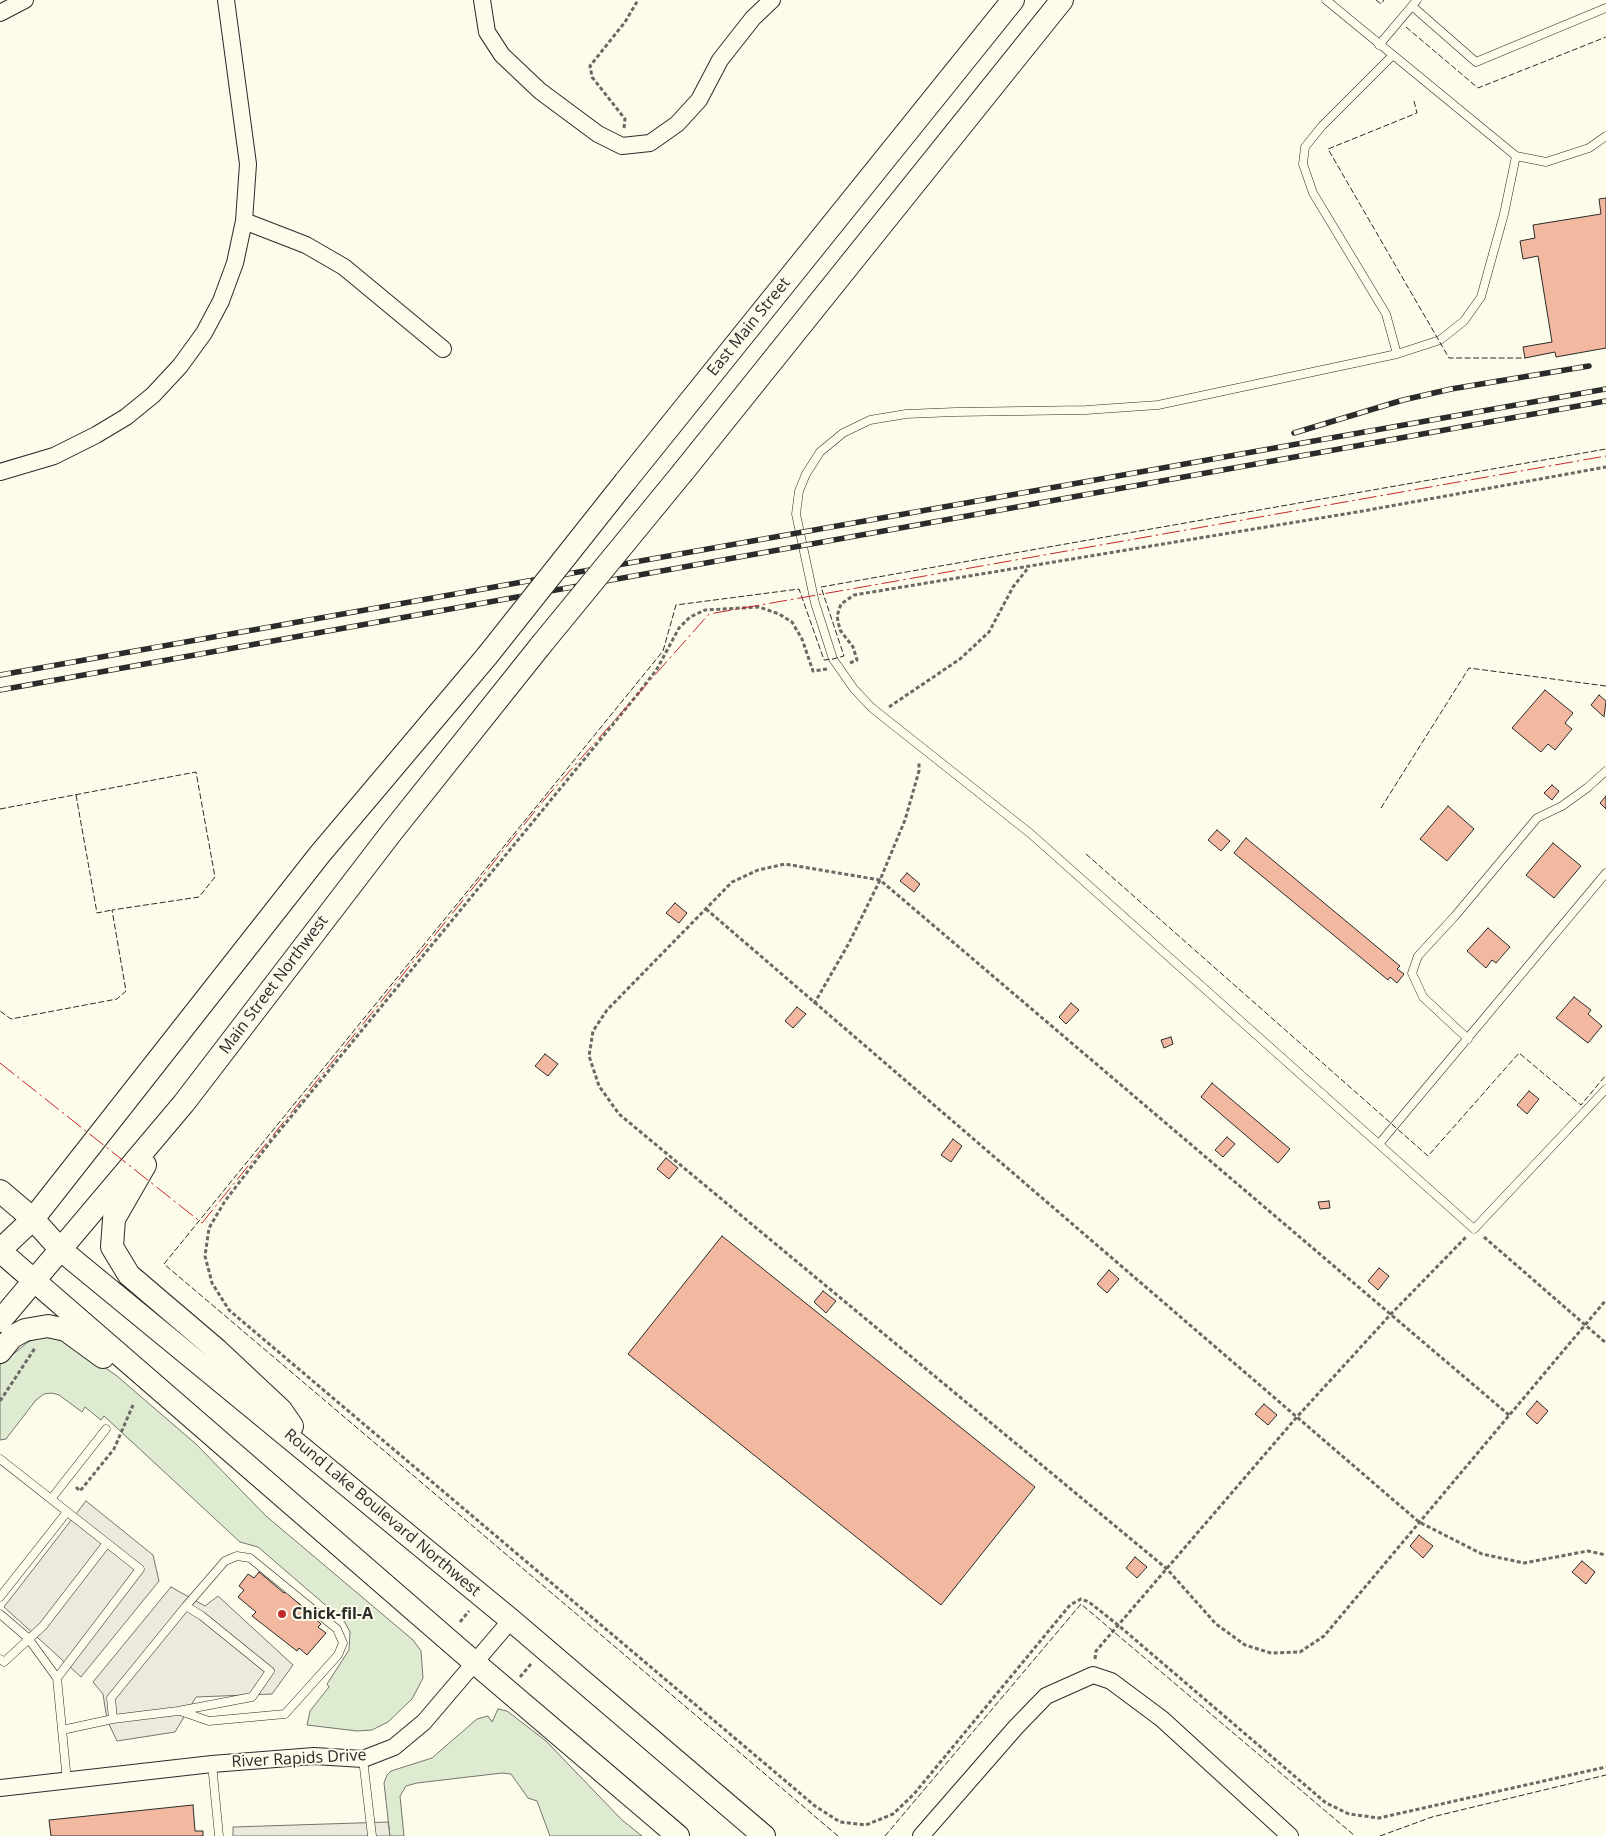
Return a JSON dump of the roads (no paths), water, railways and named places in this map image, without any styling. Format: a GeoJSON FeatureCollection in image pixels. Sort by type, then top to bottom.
{"type":"FeatureCollection","features":[{"type":"Feature","properties":{"kind":"main road","name":"East Main Street"},"geometry":{"type":"LineString","coordinates":[[33,1219],[320,854],[488,656],[625,482],[1013,0]]}},
{"type":"Feature","properties":{"kind":"main road","name":"Main Street Northwest"},"geometry":{"type":"LineString","coordinates":[[0,1321],[184,1104],[391,833],[1062,0]]}},
{"type":"Feature","properties":{"kind":"main road"},"geometry":{"type":"LineString","coordinates":[[152,1140],[147,1163],[114,1219],[112,1247],[129,1275],[217,1350],[281,1410],[308,1452]]}},
{"type":"Feature","properties":{"kind":"main road","name":"Round Lake Boulevard Northwest"},"geometry":{"type":"LineString","coordinates":[[0,1191],[33,1219],[61,1250],[511,1620],[764,1836]]}},
{"type":"Feature","properties":{"kind":"main road"},"geometry":{"type":"LineString","coordinates":[[33,1219],[0,1251],[475,1663],[678,1836]]}},
{"type":"Feature","properties":{"kind":"main road"},"geometry":{"type":"LineString","coordinates":[[0,1352],[12,1337],[25,1330],[48,1326],[66,1330],[139,1384],[168,1396]]}},
{"type":"Feature","properties":{"kind":"street"},"geometry":{"type":"LineString","coordinates":[[0,13],[25,0]]}},
{"type":"Feature","properties":{"kind":"street"},"geometry":{"type":"LineString","coordinates":[[0,472],[54,456],[96,436],[126,417],[153,394],[180,366],[204,333],[222,301],[235,263],[244,221],[248,164],[226,0]]}},
{"type":"Feature","properties":{"kind":"street"},"geometry":{"type":"LineString","coordinates":[[482,0],[487,32],[502,55],[540,91],[598,134],[622,146],[650,143],[677,124],[699,100],[720,60],[752,18],[772,0]]}},
{"type":"Feature","properties":{"kind":"street"},"geometry":{"type":"LineString","coordinates":[[244,221],[306,245],[344,267],[443,349]]}},
{"type":"Feature","properties":{"kind":"street","name":"River Rapids Drive"},"geometry":{"type":"LineString","coordinates":[[0,1788],[212,1764],[314,1756],[363,1759],[394,1748],[424,1722],[511,1620]]}},
{"type":"Feature","properties":{"kind":"street"},"geometry":{"type":"LineString","coordinates":[[921,1836],[1016,1727],[1046,1696],[1093,1675],[1111,1681],[1162,1719],[1290,1836]]}},
{"type":"Feature","properties":{"kind":"lane"},"geometry":{"type":"LineString","coordinates":[[1326,0],[1516,156],[1546,162],[1589,148],[1606,136]]}},
{"type":"Feature","properties":{"kind":"lane"},"geometry":{"type":"LineString","coordinates":[[1379,45],[1414,3],[1476,62],[1606,8]]}},
{"type":"Feature","properties":{"kind":"lane"},"geometry":{"type":"LineString","coordinates":[[1392,56],[1316,133],[1305,147],[1303,164],[1313,193],[1386,314],[1397,354]]}},
{"type":"Feature","properties":{"kind":"lane"},"geometry":{"type":"LineString","coordinates":[[1516,156],[1504,214],[1482,297],[1464,322],[1440,340],[1397,354],[1158,405],[1086,410],[906,414],[870,420],[843,433],[820,452],[806,474],[799,491],[796,514],[815,603],[833,659],[854,689],[920,746],[1031,834],[1474,1229],[1606,1089]]}},
{"type":"Feature","properties":{"kind":"lane"},"geometry":{"type":"LineString","coordinates":[[1468,1039],[1423,997],[1412,973],[1418,956],[1455,916],[1537,818],[1562,806],[1606,771]]}},
{"type":"Feature","properties":{"kind":"lane"},"geometry":{"type":"LineString","coordinates":[[1379,1144],[1606,873]]}},
{"type":"Feature","properties":{"kind":"lane"},"geometry":{"type":"LineString","coordinates":[[51,1499],[106,1428]]}},
{"type":"Feature","properties":{"kind":"lane"},"geometry":{"type":"LineString","coordinates":[[0,1459],[140,1569],[57,1678]]}},
{"type":"Feature","properties":{"kind":"lane"},"geometry":{"type":"LineString","coordinates":[[0,1596],[67,1512]]}},
{"type":"Feature","properties":{"kind":"lane"},"geometry":{"type":"LineString","coordinates":[[2,1663],[43,1626],[107,1543]]}},
{"type":"Feature","properties":{"kind":"lane"},"geometry":{"type":"LineString","coordinates":[[113,1719],[111,1698],[224,1561],[237,1556],[250,1558],[337,1629],[343,1643],[338,1654],[285,1714],[209,1721],[178,1711]]}},
{"type":"Feature","properties":{"kind":"lane"},"geometry":{"type":"LineString","coordinates":[[62,1730],[113,1719],[178,1711],[252,1697],[270,1671],[202,1616],[186,1606]]}},
{"type":"Feature","properties":{"kind":"lane"},"geometry":{"type":"LineString","coordinates":[[0,1614],[28,1638],[57,1678],[67,1781]]}},
{"type":"Feature","properties":{"kind":"lane"},"geometry":{"type":"LineString","coordinates":[[363,1759],[372,1836]]}},
{"type":"Feature","properties":{"kind":"lane"},"geometry":{"type":"LineString","coordinates":[[212,1764],[219,1836]]}},
{"type":"Feature","properties":{"kind":"railway"},"geometry":{"type":"LineString","coordinates":[[1294,433],[1403,400],[1451,389],[1589,366]]}},
{"type":"Feature","properties":{"kind":"railway"},"geometry":{"type":"LineString","coordinates":[[0,675],[1606,389]]}},
{"type":"Feature","properties":{"kind":"railway"},"geometry":{"type":"LineString","coordinates":[[0,690],[1606,401]]}},
{"type":"Feature","properties":{"kind":"place","name":"Chick-fil-A"},"geometry":{"type":"Point","coordinates":[282,1614]}}]}
